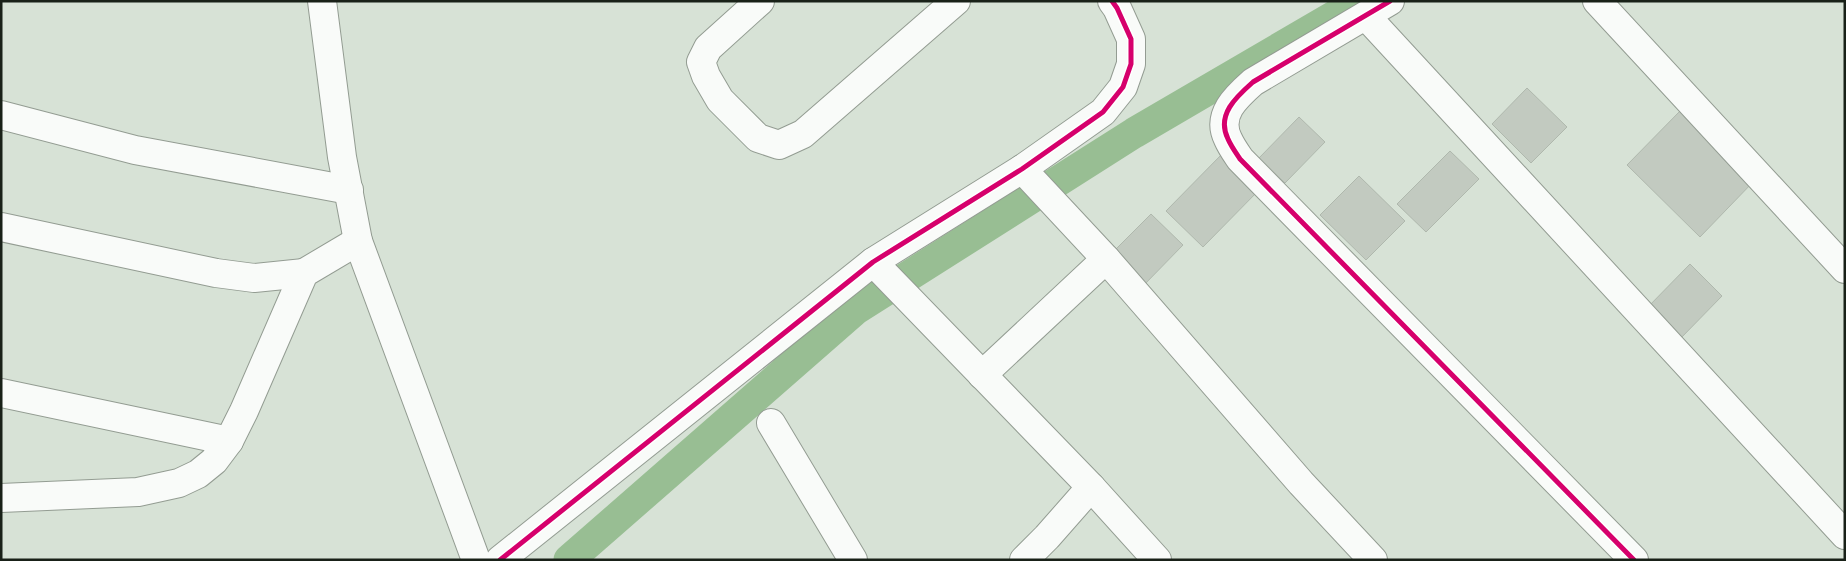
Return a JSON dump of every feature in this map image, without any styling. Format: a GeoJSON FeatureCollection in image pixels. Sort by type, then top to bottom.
{"type":"FeatureCollection","features":[{"type":"Feature","properties":{"kind":"street"},"geometry":{"type":"LineString","coordinates":[[322,1],[342,157],[358,241],[476,560]]}},
{"type":"Feature","properties":{"kind":"street"},"geometry":{"type":"LineString","coordinates":[[760,1],[708,48],[701,62],[706,76],[720,100],[758,138],[778,145],[803,134],[956,1]]}},
{"type":"Feature","properties":{"kind":"street"},"geometry":{"type":"LineString","coordinates":[[500,560],[874,263],[1023,170],[1103,112],[1123,87],[1131,64],[1131,39],[1112,1]]}},
{"type":"Feature","properties":{"kind":"street"},"geometry":{"type":"LineString","coordinates":[[1390,1],[1252,82],[1235,98],[1225,117],[1227,138],[1240,159],[1634,560]]}},
{"type":"Feature","properties":{"kind":"street"},"geometry":{"type":"LineString","coordinates":[[1597,1],[1845,270]]}},
{"type":"Feature","properties":{"kind":"street"},"geometry":{"type":"LineString","coordinates":[[1366,16],[1845,535]]}},
{"type":"Feature","properties":{"kind":"street"},"geometry":{"type":"LineString","coordinates":[[1,115],[135,150],[349,190]]}},
{"type":"Feature","properties":{"kind":"street"},"geometry":{"type":"LineString","coordinates":[[1023,170],[1106,259],[1301,484],[1373,560]]}},
{"type":"Feature","properties":{"kind":"street"},"geometry":{"type":"LineString","coordinates":[[1,227],[216,273],[254,278],[304,273],[358,241]]}},
{"type":"Feature","properties":{"kind":"street"},"geometry":{"type":"LineString","coordinates":[[982,375],[1106,259]]}},
{"type":"Feature","properties":{"kind":"street"},"geometry":{"type":"LineString","coordinates":[[874,263],[1091,488],[1157,560]]}},
{"type":"Feature","properties":{"kind":"street"},"geometry":{"type":"LineString","coordinates":[[1,498],[138,492],[179,483],[198,474],[214,461],[229,441],[304,273]]}},
{"type":"Feature","properties":{"kind":"street"},"geometry":{"type":"LineString","coordinates":[[1,392],[229,441]]}},
{"type":"Feature","properties":{"kind":"street"},"geometry":{"type":"LineString","coordinates":[[771,423],[853,560]]}},
{"type":"Feature","properties":{"kind":"street"},"geometry":{"type":"LineString","coordinates":[[1024,560],[1091,488]]}},
{"type":"Feature","properties":{"kind":"building"},"geometry":{"type":"Polygon","coordinates":[[[1527,88],[1567,127],[1531,163],[1492,124],[1527,88]]]}},
{"type":"Feature","properties":{"kind":"building"},"geometry":{"type":"Polygon","coordinates":[[[1681,110],[1754,181],[1700,237],[1627,165],[1681,110]]]}},
{"type":"Feature","properties":{"kind":"building"},"geometry":{"type":"Polygon","coordinates":[[[1299,117],[1325,142],[1285,183],[1259,158],[1299,117]]]}},
{"type":"Feature","properties":{"kind":"building"},"geometry":{"type":"Polygon","coordinates":[[[1450,151],[1479,179],[1426,232],[1397,204],[1450,151]]]}},
{"type":"Feature","properties":{"kind":"building"},"geometry":{"type":"Polygon","coordinates":[[[1223,153],[1260,189],[1203,247],[1166,211],[1223,153]]]}},
{"type":"Feature","properties":{"kind":"building"},"geometry":{"type":"Polygon","coordinates":[[[1359,176],[1405,221],[1366,260],[1320,215],[1359,176]]]}},
{"type":"Feature","properties":{"kind":"building"},"geometry":{"type":"Polygon","coordinates":[[[1151,214],[1183,245],[1142,287],[1110,255],[1151,214]]]}},
{"type":"Feature","properties":{"kind":"building"},"geometry":{"type":"Polygon","coordinates":[[[1690,264],[1722,296],[1679,340],[1646,309],[1690,264]]]}},
{"type":"Feature","properties":{"kind":"waterway"},"geometry":{"type":"LineString","coordinates":[[569,560],[855,310],[1134,133],[1360,1]]}},
{"type":"Feature","properties":{"kind":"cycle path"},"geometry":{"type":"LineString","coordinates":[[500,560],[873,262],[1022,169],[1103,112],[1123,87],[1131,64],[1131,39],[1112,1]]}},
{"type":"Feature","properties":{"kind":"cycle path"},"geometry":{"type":"LineString","coordinates":[[1390,1],[1253,82],[1234,100],[1226,114],[1224,122],[1228,139],[1240,159],[1634,560]]}}]}
